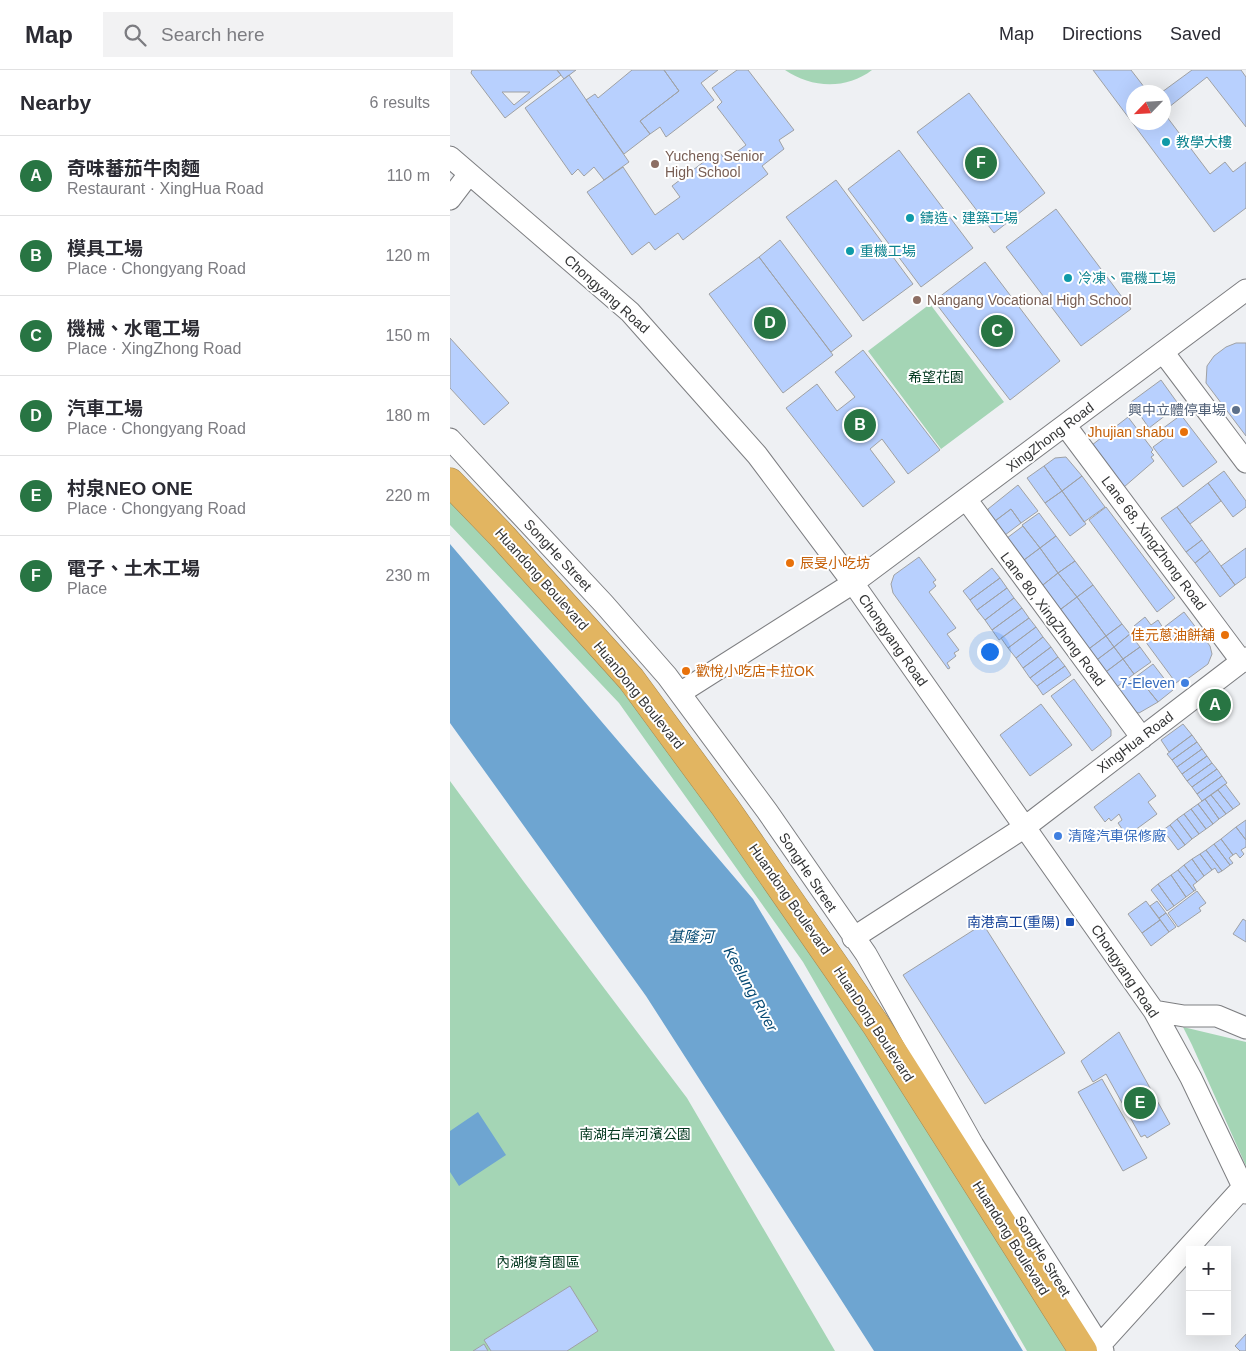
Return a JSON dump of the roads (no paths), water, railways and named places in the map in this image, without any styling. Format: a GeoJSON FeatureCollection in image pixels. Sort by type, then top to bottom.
{"type":"FeatureCollection","features":[{"type":"Feature","properties":{"kind":"highway","name":"Huandong Boulevard"},"geometry":{"type":"LineString","coordinates":[[450,483],[503,536],[620,667],[725,806],[876,1025],[1092,1350]]}},
{"type":"Feature","properties":{"kind":"street","name":"Chongyang Road"},"geometry":{"type":"LineString","coordinates":[[450,157],[643,325],[757,455],[852,583],[1154,1011],[1191,1078],[1245,1188]]}},
{"type":"Feature","properties":{"kind":"street"},"geometry":{"type":"LineString","coordinates":[[450,199],[470,174]]}},
{"type":"Feature","properties":{"kind":"street","name":"XingZhong Road"},"geometry":{"type":"LineString","coordinates":[[680,693],[852,583],[1163,352],[1243,300]]}},
{"type":"Feature","properties":{"kind":"street"},"geometry":{"type":"LineString","coordinates":[[1163,352],[1246,462]]}},
{"type":"Feature","properties":{"kind":"street","name":"Lane 68, XingZhong Road"},"geometry":{"type":"LineString","coordinates":[[1065,425],[1244,660]]}},
{"type":"Feature","properties":{"kind":"street","name":"SongHe Street"},"geometry":{"type":"LineString","coordinates":[[450,440],[604,604],[680,693],[767,811],[853,938],[866,954],[973,1145],[1092,1350]]}},
{"type":"Feature","properties":{"kind":"street","name":"Lane 80, XingZhong Road"},"geometry":{"type":"LineString","coordinates":[[966,499],[1142,738]]}},
{"type":"Feature","properties":{"kind":"street","name":"XingHua Road"},"geometry":{"type":"LineString","coordinates":[[853,938],[1025,826],[1244,660]]}},
{"type":"Feature","properties":{"kind":"street"},"geometry":{"type":"LineString","coordinates":[[1154,1011],[1184,1016],[1217,1016],[1246,1028]]}},
{"type":"Feature","properties":{"kind":"street"},"geometry":{"type":"LineString","coordinates":[[1092,1350],[1245,1188]]}},
{"type":"Feature","properties":{"kind":"water","name":"基隆河"},"geometry":{"type":"Polygon","coordinates":[[[450,544],[753,899],[1023,1351],[874,1351],[646,996],[450,723],[450,544]]]}},
{"type":"Feature","properties":{"kind":"water"},"geometry":{"type":"Polygon","coordinates":[[[478,1112],[506,1155],[459,1186],[450,1172],[450,1131],[478,1112]]]}},
{"type":"Feature","properties":{"kind":"place","name":"教學大樓"},"geometry":{"type":"Point","coordinates":[1166,142]}},
{"type":"Feature","properties":{"kind":"place","name":"電子、土木工場"},"geometry":{"type":"Point","coordinates":[981,163]}},
{"type":"Feature","properties":{"kind":"place","name":"Yucheng Senior High School"},"geometry":{"type":"Point","coordinates":[655,164]}},
{"type":"Feature","properties":{"kind":"place","name":"鑄造、建築工場"},"geometry":{"type":"Point","coordinates":[910,218]}},
{"type":"Feature","properties":{"kind":"place","name":"重機工場"},"geometry":{"type":"Point","coordinates":[850,251]}},
{"type":"Feature","properties":{"kind":"place","name":"冷凍、電機工場"},"geometry":{"type":"Point","coordinates":[1068,278]}},
{"type":"Feature","properties":{"kind":"place","name":"Nangang Vocational High School"},"geometry":{"type":"Point","coordinates":[917,300]}},
{"type":"Feature","properties":{"kind":"place","name":"汽車工場"},"geometry":{"type":"Point","coordinates":[770,323]}},
{"type":"Feature","properties":{"kind":"place","name":"機械、水電工場"},"geometry":{"type":"Point","coordinates":[997,331]}},
{"type":"Feature","properties":{"kind":"place","name":"興中立體停車場"},"geometry":{"type":"Point","coordinates":[1236,410]}},
{"type":"Feature","properties":{"kind":"place","name":"模具工場"},"geometry":{"type":"Point","coordinates":[860,425]}},
{"type":"Feature","properties":{"kind":"place","name":"Jhujian shabu"},"geometry":{"type":"Point","coordinates":[1184,432]}},
{"type":"Feature","properties":{"kind":"place","name":"辰旻小吃坊"},"geometry":{"type":"Point","coordinates":[790,563]}},
{"type":"Feature","properties":{"kind":"place","name":"佳元蔥油餅舖"},"geometry":{"type":"Point","coordinates":[1225,635]}},
{"type":"Feature","properties":{"kind":"place","name":"歡悅小吃店卡拉OK"},"geometry":{"type":"Point","coordinates":[686,671]}},
{"type":"Feature","properties":{"kind":"place","name":"7-Eleven"},"geometry":{"type":"Point","coordinates":[1185,683]}},
{"type":"Feature","properties":{"kind":"place","name":"奇味蕃茄牛肉麵"},"geometry":{"type":"Point","coordinates":[1215,705]}},
{"type":"Feature","properties":{"kind":"place","name":"清隆汽車保修廠"},"geometry":{"type":"Point","coordinates":[1058,836]}},
{"type":"Feature","properties":{"kind":"place","name":"南港高工(重陽)"},"geometry":{"type":"Point","coordinates":[1070,922]}},
{"type":"Feature","properties":{"kind":"place","name":"村泉NEO ONE"},"geometry":{"type":"Point","coordinates":[1140,1103]}},
{"type":"Feature","properties":{"kind":"park label","name":"希望花園"},"geometry":{"type":"Point","coordinates":[936,377]}},
{"type":"Feature","properties":{"kind":"park label","name":"南湖右岸河濱公園"},"geometry":{"type":"Point","coordinates":[635,1134]}},
{"type":"Feature","properties":{"kind":"park label","name":"內湖復育園區"},"geometry":{"type":"Point","coordinates":[538,1262]}},
{"type":"Feature","properties":{"kind":"water label","name":"Keelung River"},"geometry":{"type":"Point","coordinates":[751,989]}}]}
